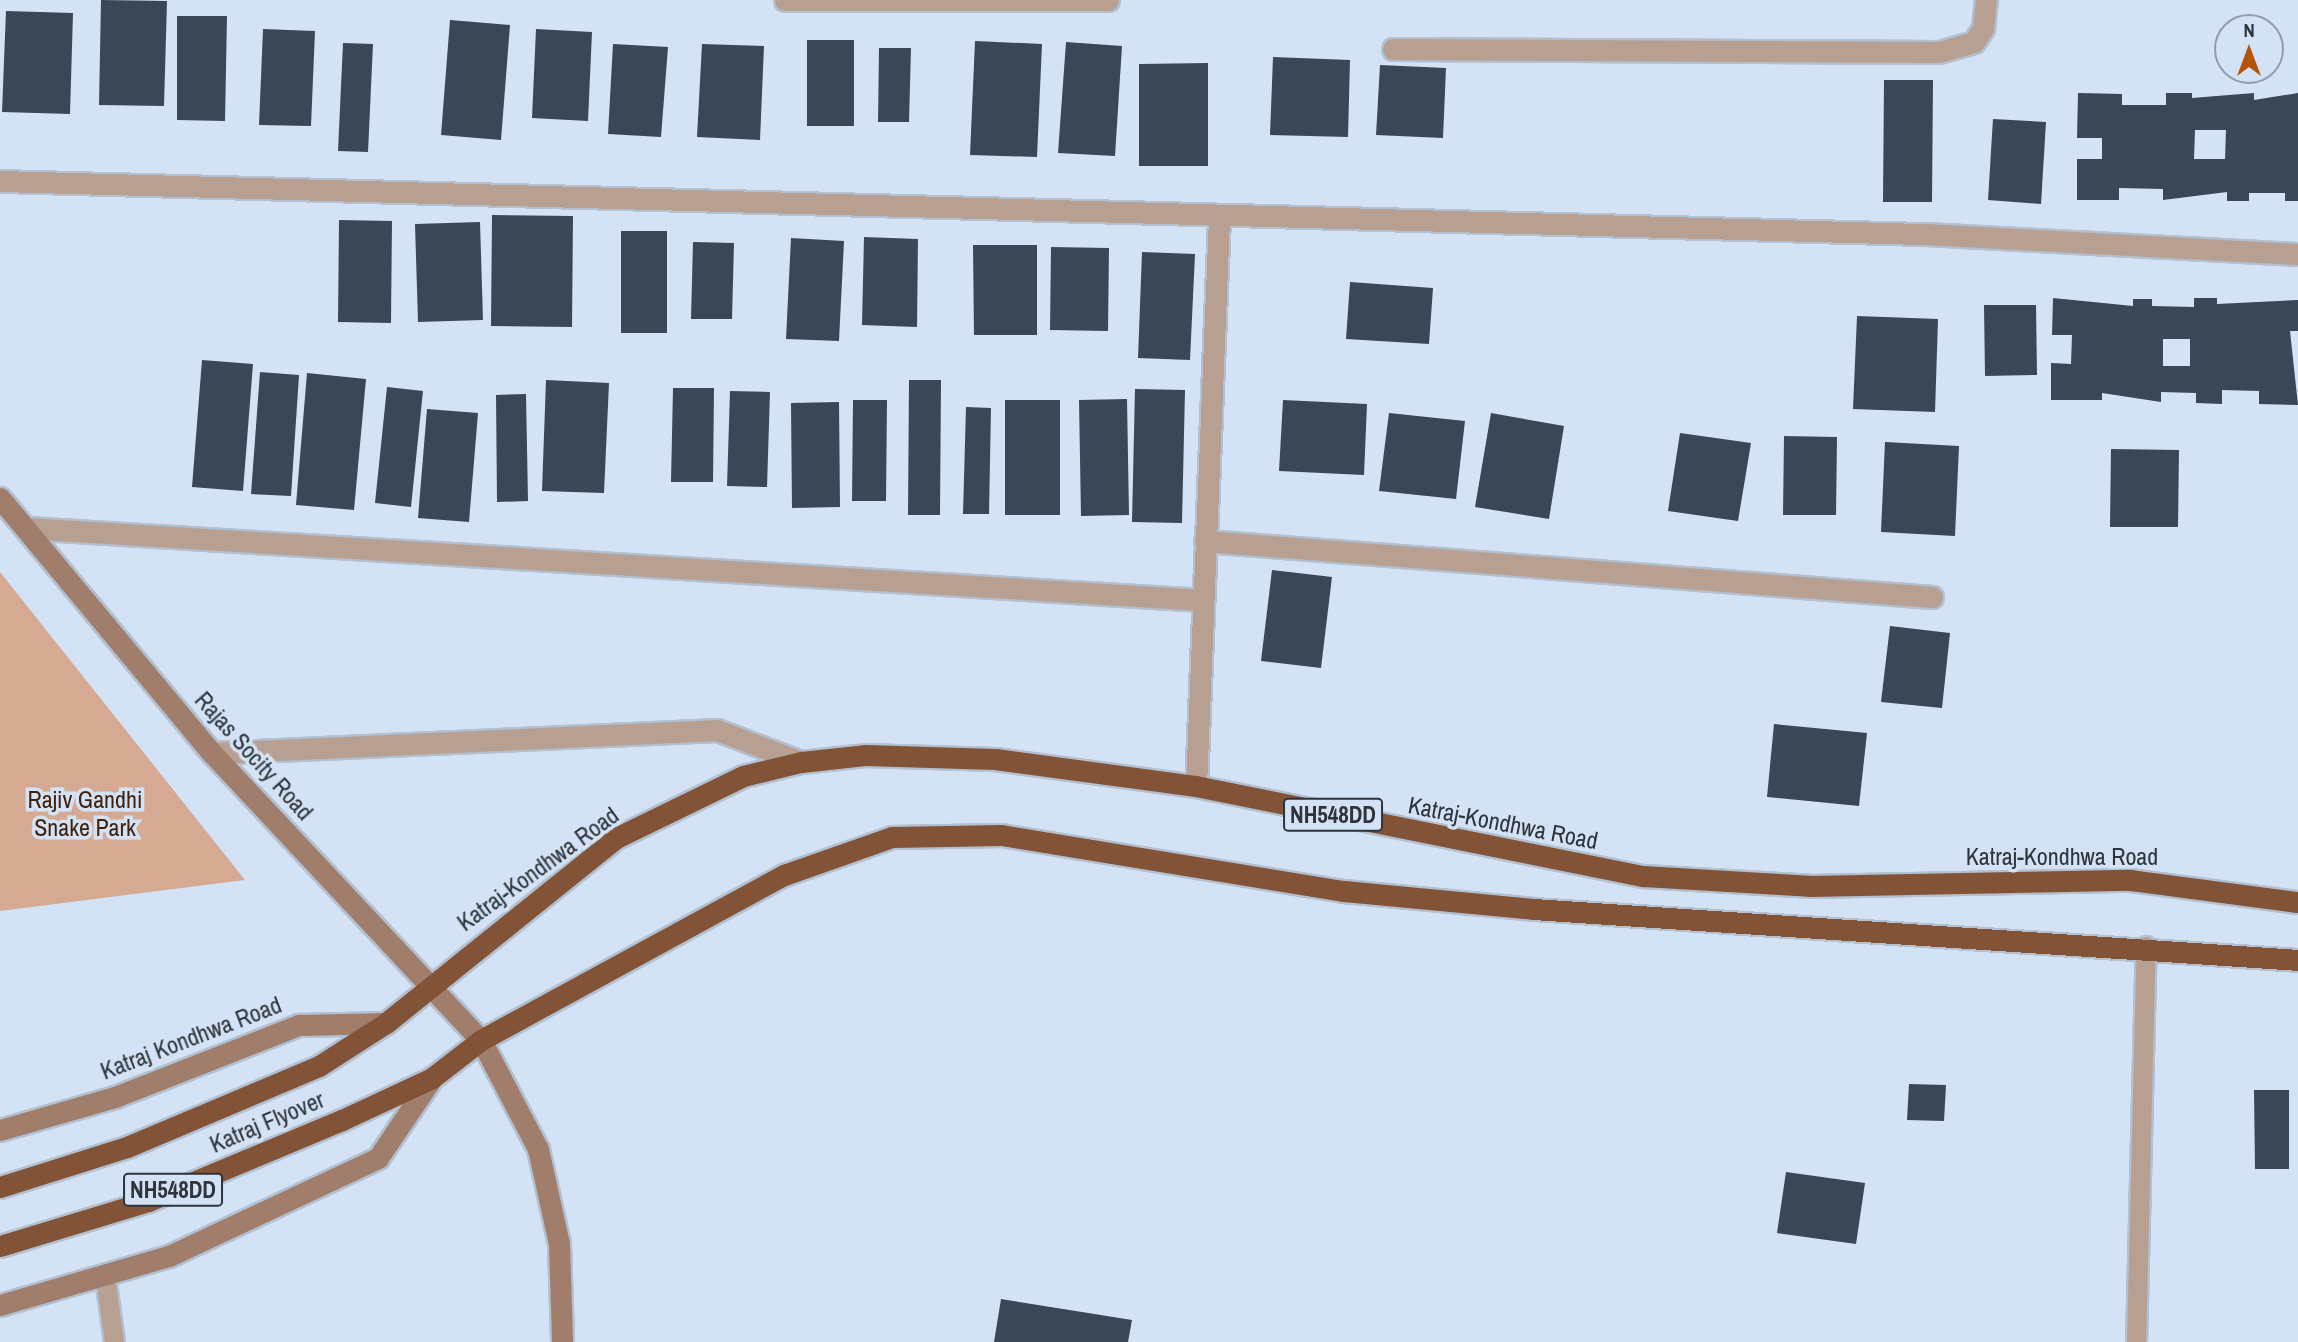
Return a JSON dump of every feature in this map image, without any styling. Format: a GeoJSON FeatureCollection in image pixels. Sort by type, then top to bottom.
{"type":"FeatureCollection","features":[{"type":"Feature","properties":{"kind":"highway","name":"Katraj-Kondhwa Road"},"geometry":{"type":"LineString","coordinates":[[431,982],[616,838],[743,776],[801,762],[865,755],[995,759],[1196,786],[1643,876],[1809,886],[2130,880],[2298,902]]}},
{"type":"Feature","properties":{"kind":"highway","name":"NH548DD"},"geometry":{"type":"LineString","coordinates":[[432,1078],[481,1040],[784,875],[892,837],[1001,835],[1344,891],[1533,909],[2146,946],[2298,960]]}},
{"type":"Feature","properties":{"kind":"highway","name":"NH548DD"},"geometry":{"type":"LineString","coordinates":[[386,1023],[431,982]]}},
{"type":"Feature","properties":{"kind":"highway","name":"Katraj Flyover"},"geometry":{"type":"LineString","coordinates":[[0,1187],[127,1147],[318,1066],[386,1023]]}},
{"type":"Feature","properties":{"kind":"highway","name":"Katraj Flyover"},"geometry":{"type":"LineString","coordinates":[[0,1246],[148,1201],[342,1120],[432,1078]]}},
{"type":"Feature","properties":{"kind":"street"},"geometry":{"type":"LineString","coordinates":[[785,0],[1108,0]]}},
{"type":"Feature","properties":{"kind":"street"},"geometry":{"type":"LineString","coordinates":[[1393,49],[1939,52],[1974,42],[1983,28],[1986,0]]}},
{"type":"Feature","properties":{"kind":"street"},"geometry":{"type":"LineString","coordinates":[[0,181],[1219,218],[1927,234],[2298,254]]}},
{"type":"Feature","properties":{"kind":"street"},"geometry":{"type":"LineString","coordinates":[[1196,786],[1219,218]]}},
{"type":"Feature","properties":{"kind":"street","name":"Rajas Socity Road"},"geometry":{"type":"LineString","coordinates":[[0,498],[212,753],[431,982],[481,1040],[538,1149],[559,1244],[562,1342]]}},
{"type":"Feature","properties":{"kind":"street"},"geometry":{"type":"LineString","coordinates":[[26,528],[1203,600]]}},
{"type":"Feature","properties":{"kind":"street"},"geometry":{"type":"LineString","coordinates":[[1205,541],[1932,597]]}},
{"type":"Feature","properties":{"kind":"street"},"geometry":{"type":"LineString","coordinates":[[212,753],[717,730],[801,762]]}},
{"type":"Feature","properties":{"kind":"street","name":"Katraj Kondhwa Road"},"geometry":{"type":"LineString","coordinates":[[0,1130],[114,1097],[299,1025],[386,1023]]}},
{"type":"Feature","properties":{"kind":"street"},"geometry":{"type":"LineString","coordinates":[[0,1305],[169,1256],[378,1158],[432,1078]]}},
{"type":"Feature","properties":{"kind":"lane"},"geometry":{"type":"LineString","coordinates":[[2136,1342],[2146,946]]}},
{"type":"Feature","properties":{"kind":"lane"},"geometry":{"type":"LineString","coordinates":[[104,1277],[114,1342]]}},
{"type":"Feature","properties":{"kind":"green space","name":"Rajiv Gandhi Snake Park"},"geometry":{"type":"Polygon","coordinates":[[[0,572],[245,880],[0,911],[0,572]]]}},
{"type":"Feature","properties":{"kind":"building"},"geometry":{"type":"Polygon","coordinates":[[[101,0],[167,1],[164,106],[99,105],[101,0]]]}},
{"type":"Feature","properties":{"kind":"building"},"geometry":{"type":"Polygon","coordinates":[[[6,11],[73,13],[70,114],[2,112],[6,11]]]}},
{"type":"Feature","properties":{"kind":"building"},"geometry":{"type":"Polygon","coordinates":[[[177,16],[227,16],[225,121],[177,120],[177,16]]]}},
{"type":"Feature","properties":{"kind":"building"},"geometry":{"type":"Polygon","coordinates":[[[450,20],[510,25],[501,140],[441,135],[450,20]]]}},
{"type":"Feature","properties":{"kind":"building"},"geometry":{"type":"Polygon","coordinates":[[[263,29],[315,31],[311,126],[259,125],[263,29]]]}},
{"type":"Feature","properties":{"kind":"building"},"geometry":{"type":"Polygon","coordinates":[[[536,29],[592,32],[588,121],[532,118],[536,29]]]}},
{"type":"Feature","properties":{"kind":"building"},"geometry":{"type":"Polygon","coordinates":[[[807,40],[854,40],[854,126],[807,126],[807,40]]]}},
{"type":"Feature","properties":{"kind":"building"},"geometry":{"type":"Polygon","coordinates":[[[975,41],[1042,44],[1037,157],[970,155],[975,41]]]}},
{"type":"Feature","properties":{"kind":"building"},"geometry":{"type":"Polygon","coordinates":[[[1066,42],[1122,46],[1115,156],[1058,153],[1066,42]]]}},
{"type":"Feature","properties":{"kind":"building"},"geometry":{"type":"Polygon","coordinates":[[[343,43],[373,44],[368,152],[338,151],[343,43]]]}},
{"type":"Feature","properties":{"kind":"building"},"geometry":{"type":"Polygon","coordinates":[[[613,44],[668,47],[661,137],[608,134],[613,44]]]}},
{"type":"Feature","properties":{"kind":"building"},"geometry":{"type":"Polygon","coordinates":[[[702,44],[764,46],[760,140],[697,137],[702,44]]]}},
{"type":"Feature","properties":{"kind":"building"},"geometry":{"type":"Polygon","coordinates":[[[879,48],[911,48],[909,122],[878,122],[879,48]]]}},
{"type":"Feature","properties":{"kind":"building"},"geometry":{"type":"Polygon","coordinates":[[[1273,57],[1350,60],[1348,137],[1270,135],[1273,57]]]}},
{"type":"Feature","properties":{"kind":"building"},"geometry":{"type":"Polygon","coordinates":[[[1208,63],[1208,166],[1139,166],[1139,64],[1208,63]]]}},
{"type":"Feature","properties":{"kind":"building"},"geometry":{"type":"Polygon","coordinates":[[[1380,65],[1446,68],[1443,138],[1376,135],[1380,65]]]}},
{"type":"Feature","properties":{"kind":"building"},"geometry":{"type":"Polygon","coordinates":[[[1884,80],[1933,80],[1932,202],[1883,202],[1884,80]]]}},
{"type":"Feature","properties":{"kind":"building"},"geometry":{"type":"Polygon","coordinates":[[[2078,93],[2122,94],[2122,105],[2166,105],[2166,93],[2192,93],[2192,98],[2254,93],[2254,100],[2298,93],[2298,201],[2285,201],[2285,193],[2249,193],[2249,201],[2227,201],[2227,192],[2163,200],[2163,189],[2119,188],[2119,200],[2077,200],[2077,159],[2102,159],[2102,138],[2077,138],[2078,93]],[[2195,130],[2194,159],[2225,159],[2226,130],[2195,130]]]}},
{"type":"Feature","properties":{"kind":"building"},"geometry":{"type":"Polygon","coordinates":[[[1993,119],[2046,122],[2041,204],[1988,200],[1993,119]]]}},
{"type":"Feature","properties":{"kind":"building"},"geometry":{"type":"Polygon","coordinates":[[[492,215],[573,216],[572,327],[491,326],[492,215]]]}},
{"type":"Feature","properties":{"kind":"building"},"geometry":{"type":"Polygon","coordinates":[[[339,220],[392,221],[391,323],[338,322],[339,220]]]}},
{"type":"Feature","properties":{"kind":"building"},"geometry":{"type":"Polygon","coordinates":[[[480,222],[483,320],[418,322],[415,224],[480,222]]]}},
{"type":"Feature","properties":{"kind":"building"},"geometry":{"type":"Polygon","coordinates":[[[621,231],[667,231],[667,333],[621,333],[621,231]]]}},
{"type":"Feature","properties":{"kind":"building"},"geometry":{"type":"Polygon","coordinates":[[[864,237],[918,239],[917,327],[862,325],[864,237]]]}},
{"type":"Feature","properties":{"kind":"building"},"geometry":{"type":"Polygon","coordinates":[[[791,238],[844,241],[839,341],[786,339],[791,238]]]}},
{"type":"Feature","properties":{"kind":"building"},"geometry":{"type":"Polygon","coordinates":[[[693,242],[734,243],[732,319],[691,319],[693,242]]]}},
{"type":"Feature","properties":{"kind":"building"},"geometry":{"type":"Polygon","coordinates":[[[973,245],[1037,245],[1037,335],[974,335],[973,245]]]}},
{"type":"Feature","properties":{"kind":"building"},"geometry":{"type":"Polygon","coordinates":[[[1051,247],[1109,248],[1108,331],[1050,330],[1051,247]]]}},
{"type":"Feature","properties":{"kind":"building"},"geometry":{"type":"Polygon","coordinates":[[[1142,252],[1195,254],[1190,360],[1138,358],[1142,252]]]}},
{"type":"Feature","properties":{"kind":"building"},"geometry":{"type":"Polygon","coordinates":[[[1350,282],[1433,288],[1429,344],[1346,339],[1350,282]]]}},
{"type":"Feature","properties":{"kind":"building"},"geometry":{"type":"Polygon","coordinates":[[[2053,298],[2133,306],[2133,299],[2152,299],[2152,306],[2194,307],[2194,298],[2217,298],[2217,304],[2298,300],[2298,331],[2290,331],[2298,405],[2259,404],[2259,391],[2222,390],[2222,404],[2196,403],[2196,393],[2161,392],[2161,402],[2102,393],[2102,400],[2051,400],[2051,363],[2071,364],[2072,335],[2052,335],[2053,298]],[[2163,339],[2163,366],[2190,366],[2190,339],[2163,339]]]}},
{"type":"Feature","properties":{"kind":"building"},"geometry":{"type":"Polygon","coordinates":[[[1984,305],[2036,305],[2037,375],[1985,376],[1984,305]]]}},
{"type":"Feature","properties":{"kind":"building"},"geometry":{"type":"Polygon","coordinates":[[[1857,316],[1938,319],[1935,412],[1853,409],[1857,316]]]}},
{"type":"Feature","properties":{"kind":"building"},"geometry":{"type":"Polygon","coordinates":[[[202,360],[253,364],[243,491],[192,487],[202,360]]]}},
{"type":"Feature","properties":{"kind":"building"},"geometry":{"type":"Polygon","coordinates":[[[260,372],[299,375],[291,496],[251,494],[260,372]]]}},
{"type":"Feature","properties":{"kind":"building"},"geometry":{"type":"Polygon","coordinates":[[[307,373],[366,379],[354,510],[296,505],[307,373]]]}},
{"type":"Feature","properties":{"kind":"building"},"geometry":{"type":"Polygon","coordinates":[[[546,380],[609,383],[604,493],[542,491],[546,380]]]}},
{"type":"Feature","properties":{"kind":"building"},"geometry":{"type":"Polygon","coordinates":[[[909,380],[941,380],[940,515],[908,515],[909,380]]]}},
{"type":"Feature","properties":{"kind":"building"},"geometry":{"type":"Polygon","coordinates":[[[387,387],[423,391],[411,507],[375,503],[387,387]]]}},
{"type":"Feature","properties":{"kind":"building"},"geometry":{"type":"Polygon","coordinates":[[[673,388],[714,388],[713,482],[671,482],[673,388]]]}},
{"type":"Feature","properties":{"kind":"building"},"geometry":{"type":"Polygon","coordinates":[[[1135,389],[1185,390],[1182,523],[1132,522],[1135,389]]]}},
{"type":"Feature","properties":{"kind":"building"},"geometry":{"type":"Polygon","coordinates":[[[730,391],[770,392],[767,487],[727,486],[730,391]]]}},
{"type":"Feature","properties":{"kind":"building"},"geometry":{"type":"Polygon","coordinates":[[[526,394],[528,501],[497,502],[496,395],[526,394]]]}},
{"type":"Feature","properties":{"kind":"building"},"geometry":{"type":"Polygon","coordinates":[[[1127,399],[1129,515],[1081,516],[1079,400],[1127,399]]]}},
{"type":"Feature","properties":{"kind":"building"},"geometry":{"type":"Polygon","coordinates":[[[853,400],[887,400],[886,501],[852,501],[853,400]]]}},
{"type":"Feature","properties":{"kind":"building"},"geometry":{"type":"Polygon","coordinates":[[[1005,400],[1060,400],[1060,515],[1005,515],[1005,400]]]}},
{"type":"Feature","properties":{"kind":"building"},"geometry":{"type":"Polygon","coordinates":[[[1283,400],[1367,404],[1364,475],[1279,471],[1283,400]]]}},
{"type":"Feature","properties":{"kind":"building"},"geometry":{"type":"Polygon","coordinates":[[[839,402],[840,507],[792,508],[791,403],[839,402]]]}},
{"type":"Feature","properties":{"kind":"building"},"geometry":{"type":"Polygon","coordinates":[[[966,407],[991,408],[989,514],[963,514],[966,407]]]}},
{"type":"Feature","properties":{"kind":"building"},"geometry":{"type":"Polygon","coordinates":[[[427,409],[478,413],[469,522],[418,518],[427,409]]]}},
{"type":"Feature","properties":{"kind":"building"},"geometry":{"type":"Polygon","coordinates":[[[1389,413],[1465,421],[1456,499],[1379,491],[1389,413]]]}},
{"type":"Feature","properties":{"kind":"building"},"geometry":{"type":"Polygon","coordinates":[[[1491,413],[1564,426],[1549,519],[1475,507],[1491,413]]]}},
{"type":"Feature","properties":{"kind":"building"},"geometry":{"type":"Polygon","coordinates":[[[1680,433],[1751,443],[1738,521],[1668,511],[1680,433]]]}},
{"type":"Feature","properties":{"kind":"building"},"geometry":{"type":"Polygon","coordinates":[[[1784,436],[1837,437],[1836,515],[1783,515],[1784,436]]]}},
{"type":"Feature","properties":{"kind":"building"},"geometry":{"type":"Polygon","coordinates":[[[1885,442],[1959,446],[1955,536],[1881,532],[1885,442]]]}},
{"type":"Feature","properties":{"kind":"building"},"geometry":{"type":"Polygon","coordinates":[[[2111,449],[2179,450],[2178,527],[2110,527],[2111,449]]]}},
{"type":"Feature","properties":{"kind":"building"},"geometry":{"type":"Polygon","coordinates":[[[1272,570],[1332,577],[1321,668],[1261,661],[1272,570]]]}},
{"type":"Feature","properties":{"kind":"building"},"geometry":{"type":"Polygon","coordinates":[[[1890,626],[1950,633],[1942,708],[1881,702],[1890,626]]]}},
{"type":"Feature","properties":{"kind":"building"},"geometry":{"type":"Polygon","coordinates":[[[1774,724],[1867,733],[1859,806],[1767,797],[1774,724]]]}},
{"type":"Feature","properties":{"kind":"building"},"geometry":{"type":"Polygon","coordinates":[[[1909,1084],[1946,1085],[1944,1121],[1907,1120],[1909,1084]]]}},
{"type":"Feature","properties":{"kind":"building"},"geometry":{"type":"Polygon","coordinates":[[[2254,1090],[2289,1090],[2289,1169],[2255,1169],[2254,1090]]]}},
{"type":"Feature","properties":{"kind":"building"},"geometry":{"type":"Polygon","coordinates":[[[1786,1172],[1865,1183],[1856,1244],[1777,1233],[1786,1172]]]}},
{"type":"Feature","properties":{"kind":"building"},"geometry":{"type":"Polygon","coordinates":[[[1001,1299],[1132,1320],[1128,1342],[994,1342],[1001,1299]]]}}]}
